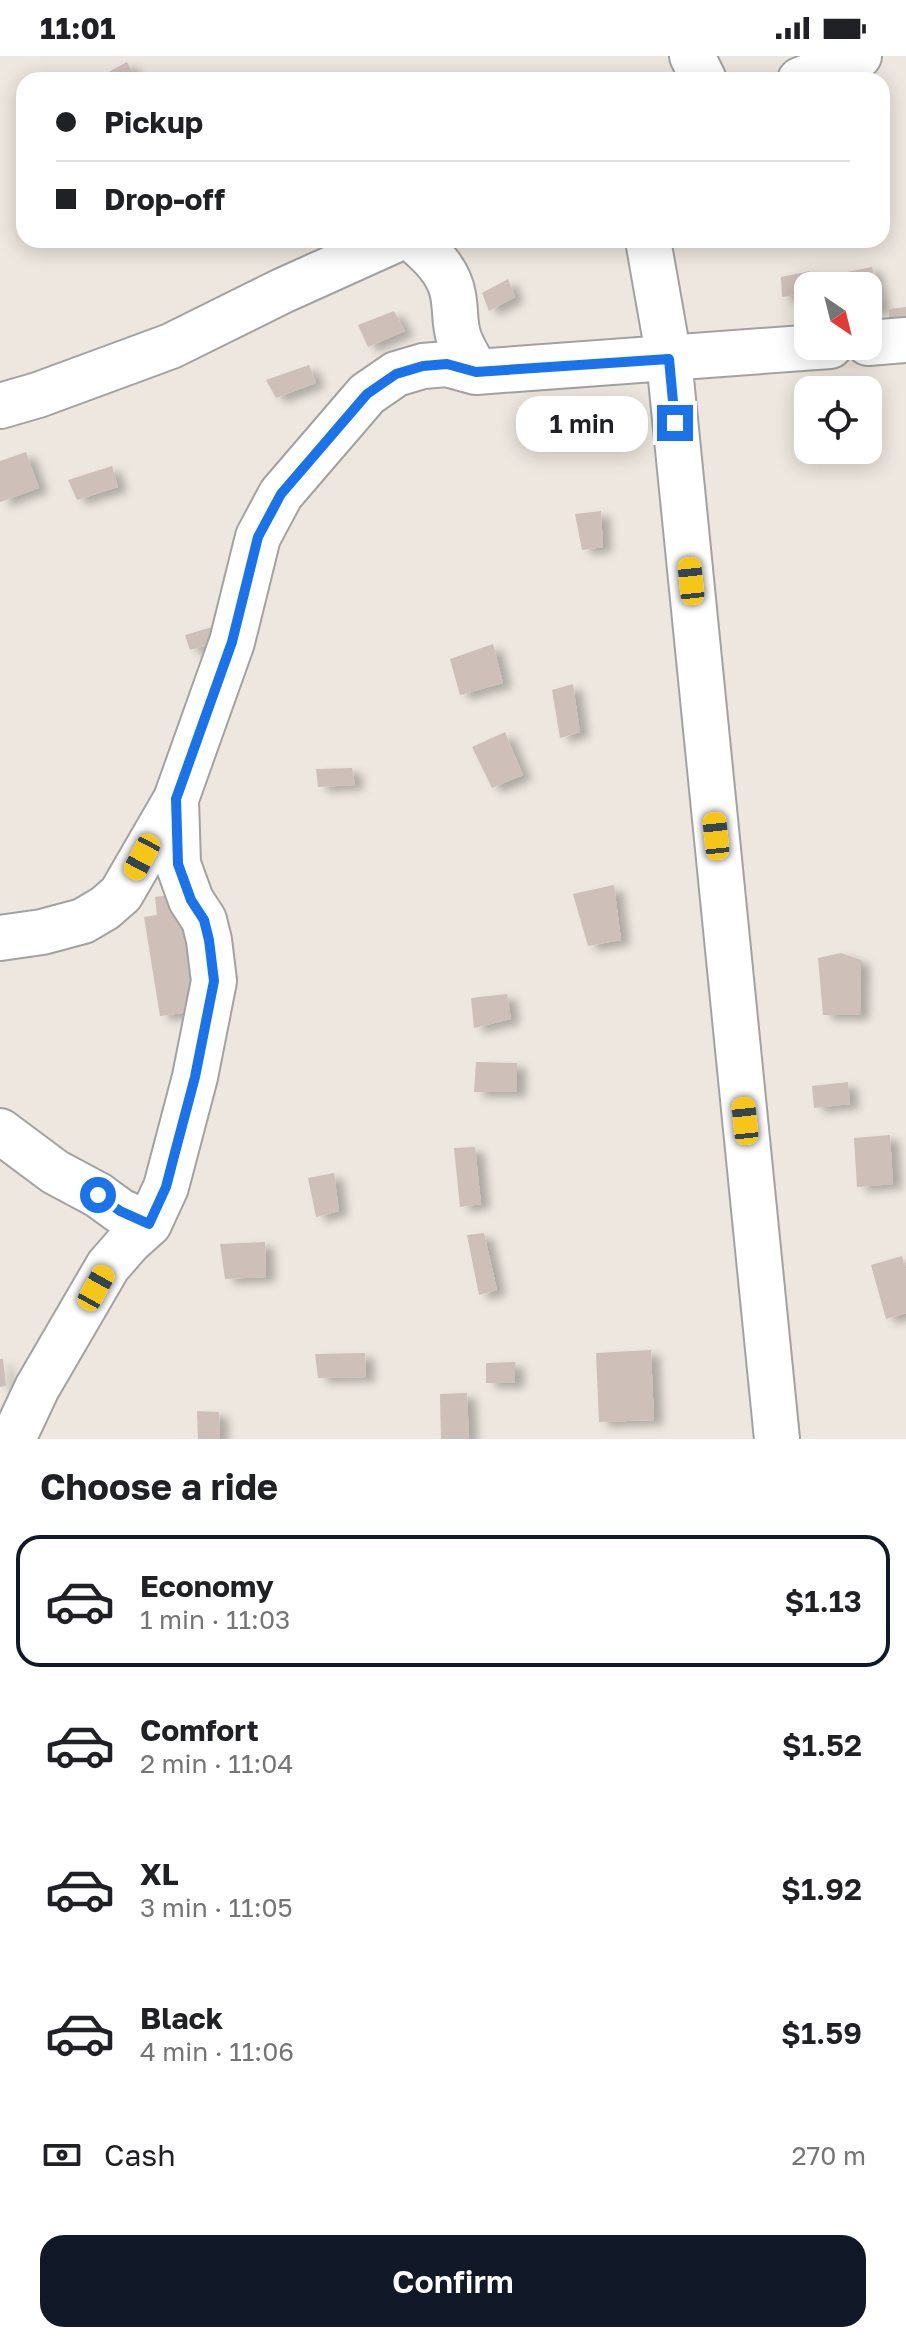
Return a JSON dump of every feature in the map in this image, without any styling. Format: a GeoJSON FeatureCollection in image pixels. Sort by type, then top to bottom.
{"type":"FeatureCollection","features":[{"type":"Feature","properties":{"kind":"street"},"geometry":{"type":"LineString","coordinates":[[820,72],[859,56]]}},
{"type":"Feature","properties":{"kind":"street"},"geometry":{"type":"LineString","coordinates":[[0,406],[171,346],[377,248]]}},
{"type":"Feature","properties":{"kind":"street"},"geometry":{"type":"LineString","coordinates":[[423,248],[446,273],[453,294],[459,338],[476,372]]}},
{"type":"Feature","properties":{"kind":"street"},"geometry":{"type":"LineString","coordinates":[[649,248],[669,359],[777,1439]]}},
{"type":"Feature","properties":{"kind":"street"},"geometry":{"type":"LineString","coordinates":[[882,342],[906,340]]}},
{"type":"Feature","properties":{"kind":"street"},"geometry":{"type":"LineString","coordinates":[[0,938],[42,932],[83,921],[121,894],[176,799],[232,642],[258,537],[281,494],[367,394],[396,374],[423,366],[447,364],[476,372],[794,349]]}},
{"type":"Feature","properties":{"kind":"street"},"geometry":{"type":"LineString","coordinates":[[13,1439],[37,1388],[108,1266],[149,1224],[166,1187],[195,1077],[214,981],[204,920],[191,900],[178,864],[176,799]]}},
{"type":"Feature","properties":{"kind":"street"},"geometry":{"type":"LineString","coordinates":[[0,1131],[55,1172],[98,1195],[120,1211],[149,1224]]}},
{"type":"Feature","properties":{"kind":"building"},"geometry":{"type":"Polygon","coordinates":[[[127,62],[132,72],[108,72],[127,62]]]}},
{"type":"Feature","properties":{"kind":"building"},"geometry":{"type":"Polygon","coordinates":[[[872,267],[873,272],[847,272],[872,267]]]}},
{"type":"Feature","properties":{"kind":"building"},"geometry":{"type":"Polygon","coordinates":[[[794,274],[794,295],[782,297],[781,277],[794,274]]]}},
{"type":"Feature","properties":{"kind":"building"},"geometry":{"type":"Polygon","coordinates":[[[508,279],[515,297],[489,311],[482,293],[508,279]]]}},
{"type":"Feature","properties":{"kind":"building"},"geometry":{"type":"Polygon","coordinates":[[[906,307],[906,323],[889,325],[889,309],[906,307]]]}},
{"type":"Feature","properties":{"kind":"building"},"geometry":{"type":"Polygon","coordinates":[[[394,311],[405,331],[368,347],[358,325],[394,311]]]}},
{"type":"Feature","properties":{"kind":"building"},"geometry":{"type":"Polygon","coordinates":[[[309,365],[316,383],[276,398],[266,380],[309,365]]]}},
{"type":"Feature","properties":{"kind":"building"},"geometry":{"type":"Polygon","coordinates":[[[26,452],[39,488],[0,502],[0,461],[26,452]]]}},
{"type":"Feature","properties":{"kind":"building"},"geometry":{"type":"Polygon","coordinates":[[[112,466],[118,487],[77,500],[68,480],[112,466]]]}},
{"type":"Feature","properties":{"kind":"building"},"geometry":{"type":"Polygon","coordinates":[[[601,511],[603,547],[582,550],[575,514],[601,511]]]}},
{"type":"Feature","properties":{"kind":"building"},"geometry":{"type":"Polygon","coordinates":[[[219,625],[223,641],[190,650],[185,635],[219,625]]]}},
{"type":"Feature","properties":{"kind":"building"},"geometry":{"type":"Polygon","coordinates":[[[493,644],[503,683],[460,695],[450,659],[493,644]]]}},
{"type":"Feature","properties":{"kind":"building"},"geometry":{"type":"Polygon","coordinates":[[[573,684],[580,732],[560,738],[552,690],[573,684]]]}},
{"type":"Feature","properties":{"kind":"building"},"geometry":{"type":"Polygon","coordinates":[[[505,732],[523,775],[492,788],[472,747],[505,732]]]}},
{"type":"Feature","properties":{"kind":"building"},"geometry":{"type":"Polygon","coordinates":[[[352,768],[355,785],[318,787],[316,769],[352,768]]]}},
{"type":"Feature","properties":{"kind":"building"},"geometry":{"type":"Polygon","coordinates":[[[614,885],[621,940],[588,946],[573,894],[614,885]]]}},
{"type":"Feature","properties":{"kind":"building"},"geometry":{"type":"Polygon","coordinates":[[[170,895],[188,905],[204,1010],[160,1016],[144,917],[157,915],[155,897],[170,895]]]}},
{"type":"Feature","properties":{"kind":"building"},"geometry":{"type":"Polygon","coordinates":[[[841,953],[861,960],[860,1015],[823,1015],[818,958],[841,953]]]}},
{"type":"Feature","properties":{"kind":"building"},"geometry":{"type":"Polygon","coordinates":[[[507,994],[511,1019],[474,1028],[471,998],[507,994]]]}},
{"type":"Feature","properties":{"kind":"building"},"geometry":{"type":"Polygon","coordinates":[[[476,1062],[517,1063],[517,1092],[474,1092],[476,1062]]]}},
{"type":"Feature","properties":{"kind":"building"},"geometry":{"type":"Polygon","coordinates":[[[848,1082],[850,1104],[814,1108],[812,1086],[848,1082]]]}},
{"type":"Feature","properties":{"kind":"building"},"geometry":{"type":"Polygon","coordinates":[[[890,1135],[893,1184],[857,1187],[854,1138],[890,1135]]]}},
{"type":"Feature","properties":{"kind":"building"},"geometry":{"type":"Polygon","coordinates":[[[475,1147],[481,1204],[460,1207],[454,1148],[475,1147]]]}},
{"type":"Feature","properties":{"kind":"building"},"geometry":{"type":"Polygon","coordinates":[[[334,1173],[339,1211],[316,1217],[308,1178],[334,1173]]]}},
{"type":"Feature","properties":{"kind":"building"},"geometry":{"type":"Polygon","coordinates":[[[484,1233],[497,1290],[479,1295],[467,1235],[484,1233]]]}},
{"type":"Feature","properties":{"kind":"building"},"geometry":{"type":"Polygon","coordinates":[[[265,1242],[266,1277],[225,1279],[220,1244],[265,1242]]]}},
{"type":"Feature","properties":{"kind":"building"},"geometry":{"type":"Polygon","coordinates":[[[902,1256],[906,1272],[906,1313],[886,1319],[871,1265],[902,1256]]]}},
{"type":"Feature","properties":{"kind":"building"},"geometry":{"type":"Polygon","coordinates":[[[651,1350],[654,1420],[599,1422],[596,1353],[651,1350]]]}},
{"type":"Feature","properties":{"kind":"building"},"geometry":{"type":"Polygon","coordinates":[[[365,1353],[366,1377],[318,1378],[315,1354],[365,1353]]]}},
{"type":"Feature","properties":{"kind":"building"},"geometry":{"type":"Polygon","coordinates":[[[0,1359],[3,1359],[6,1386],[0,1387],[0,1359]]]}},
{"type":"Feature","properties":{"kind":"building"},"geometry":{"type":"Polygon","coordinates":[[[515,1362],[515,1383],[486,1383],[486,1363],[515,1362]]]}},
{"type":"Feature","properties":{"kind":"building"},"geometry":{"type":"Polygon","coordinates":[[[467,1393],[469,1439],[441,1439],[440,1394],[467,1393]]]}},
{"type":"Feature","properties":{"kind":"building"},"geometry":{"type":"Polygon","coordinates":[[[197,1411],[219,1412],[220,1439],[198,1439],[197,1411]]]}},
{"type":"Feature","properties":{"kind":"route"},"geometry":{"type":"LineString","coordinates":[[98,1195],[120,1211],[149,1224],[166,1187],[181,1133],[214,981],[204,920],[191,900],[178,864],[176,799],[232,642],[258,537],[281,494],[367,394],[396,374],[423,366],[447,364],[476,372],[669,359],[675,423]]}}]}
